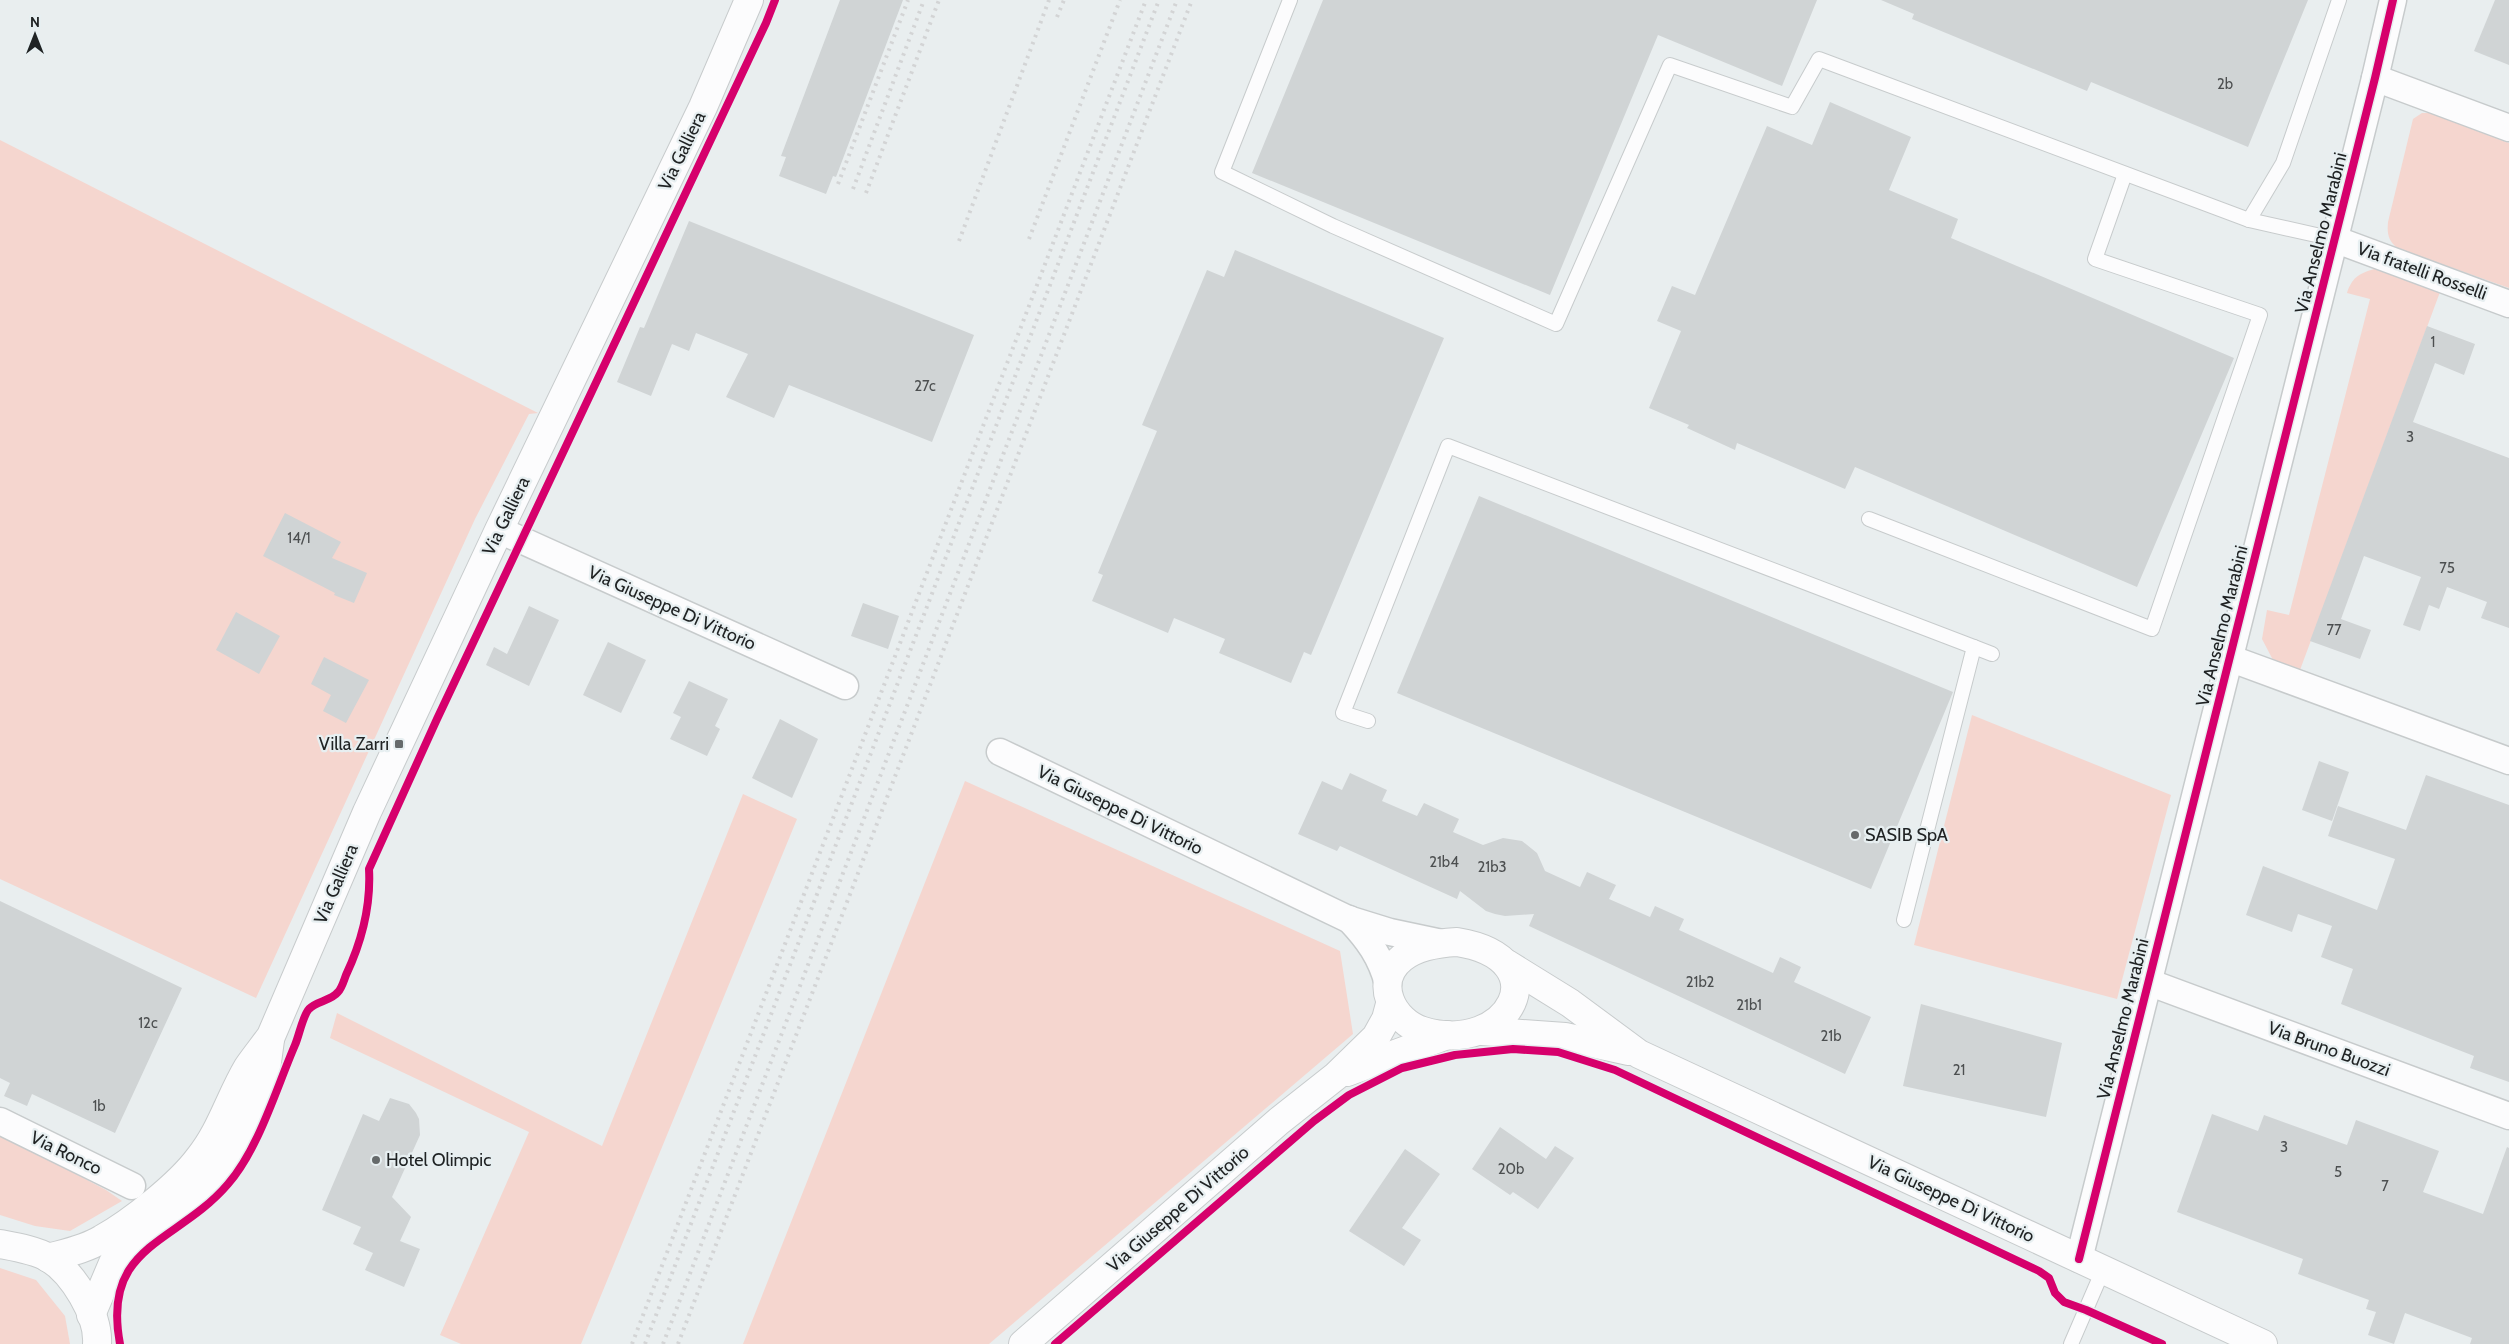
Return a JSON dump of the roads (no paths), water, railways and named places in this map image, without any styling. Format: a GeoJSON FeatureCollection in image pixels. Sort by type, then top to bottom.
{"type":"FeatureCollection","features":[{"type":"Feature","properties":{"kind":"street","name":"Via Galliera"},"geometry":{"type":"LineString","coordinates":[[48,1258],[78,1250],[101,1240],[131,1219],[182,1177],[199,1159],[215,1134],[248,1068],[270,1036],[367,812],[499,530],[703,107],[749,0]]}},
{"type":"Feature","properties":{"kind":"street","name":"Via Anselmo Marabini"},"geometry":{"type":"LineString","coordinates":[[2079,1259],[2393,0]]}},
{"type":"Feature","properties":{"kind":"street"},"geometry":{"type":"LineString","coordinates":[[2375,78],[2509,128]]}},
{"type":"Feature","properties":{"kind":"street","name":"Via fratelli Rosselli"},"geometry":{"type":"LineString","coordinates":[[2334,239],[2509,304]]}},
{"type":"Feature","properties":{"kind":"street","name":"Via Giuseppe Di Vittorio"},"geometry":{"type":"LineString","coordinates":[[499,530],[845,686]]}},
{"type":"Feature","properties":{"kind":"street"},"geometry":{"type":"LineString","coordinates":[[2230,658],[2509,761]]}},
{"type":"Feature","properties":{"kind":"street","name":"Via Giuseppe Di Vittorio"},"geometry":{"type":"LineString","coordinates":[[1000,752],[1348,919],[1390,932],[1442,943],[1475,945],[1490,951],[1507,964],[1570,1003],[1639,1054],[2263,1344]]}},
{"type":"Feature","properties":{"kind":"street","name":"Via Giuseppe Di Vittorio"},"geometry":{"type":"LineString","coordinates":[[1348,919],[1364,934],[1376,951],[1383,965],[1389,994],[1398,1017],[1410,1027],[1447,1036]]}},
{"type":"Feature","properties":{"kind":"street","name":"Via Giuseppe Di Vittorio"},"geometry":{"type":"LineString","coordinates":[[1023,1344],[1279,1121],[1336,1076],[1376,1037],[1386,1019],[1392,971],[1402,958],[1425,946],[1442,943]]}},
{"type":"Feature","properties":{"kind":"street","name":"Via Giuseppe Di Vittorio"},"geometry":{"type":"LineString","coordinates":[[1482,1031],[1504,1016],[1513,1000],[1514,979],[1507,964]]}},
{"type":"Feature","properties":{"kind":"street","name":"Via Bruno Buozzi"},"geometry":{"type":"LineString","coordinates":[[2148,982],[2509,1116]]}},
{"type":"Feature","properties":{"kind":"street","name":"Via Giuseppe Di Vittorio"},"geometry":{"type":"LineString","coordinates":[[1336,1076],[1447,1036],[1482,1031],[1565,1037],[1639,1054]]}},
{"type":"Feature","properties":{"kind":"street","name":"Via Galliera"},"geometry":{"type":"LineString","coordinates":[[96,1336],[113,1263],[127,1247],[216,1171],[234,1144],[265,1077],[270,1036]]}},
{"type":"Feature","properties":{"kind":"street","name":"Via Ronco"},"geometry":{"type":"LineString","coordinates":[[0,1120],[132,1186]]}},
{"type":"Feature","properties":{"kind":"street"},"geometry":{"type":"LineString","coordinates":[[0,1244],[20,1247],[48,1258],[74,1282],[96,1336]]}},
{"type":"Feature","properties":{"kind":"lane"},"geometry":{"type":"LineString","coordinates":[[1290,0],[1222,172],[1333,226],[1556,324],[1670,65],[1792,107],[1819,59],[2249,220],[2334,239]]}},
{"type":"Feature","properties":{"kind":"lane"},"geometry":{"type":"LineString","coordinates":[[2249,220],[2283,163],[2339,0]]}},
{"type":"Feature","properties":{"kind":"lane"},"geometry":{"type":"LineString","coordinates":[[1869,518],[2152,629],[2260,315],[2095,259],[2125,174]]}},
{"type":"Feature","properties":{"kind":"lane"},"geometry":{"type":"LineString","coordinates":[[1368,722],[1343,713],[1448,446],[1992,654]]}},
{"type":"Feature","properties":{"kind":"lane"},"geometry":{"type":"LineString","coordinates":[[1904,920],[1974,647]]}},
{"type":"Feature","properties":{"kind":"lane"},"geometry":{"type":"LineString","coordinates":[[2071,1344],[2103,1270]]}},
{"type":"Feature","properties":{"kind":"railway"},"geometry":{"type":"LineString","coordinates":[[838,184],[908,0]]}},
{"type":"Feature","properties":{"kind":"railway"},"geometry":{"type":"LineString","coordinates":[[853,189],[924,0]]}},
{"type":"Feature","properties":{"kind":"railway"},"geometry":{"type":"LineString","coordinates":[[866,193],[939,0]]}},
{"type":"Feature","properties":{"kind":"railway"},"geometry":{"type":"LineString","coordinates":[[959,241],[1049,0]]}},
{"type":"Feature","properties":{"kind":"railway"},"geometry":{"type":"LineString","coordinates":[[1057,17],[1064,0]]}},
{"type":"Feature","properties":{"kind":"railway"},"geometry":{"type":"LineString","coordinates":[[1029,239],[1120,0]]}},
{"type":"Feature","properties":{"kind":"railway"},"geometry":{"type":"LineString","coordinates":[[632,1344],[1146,0]]}},
{"type":"Feature","properties":{"kind":"railway"},"geometry":{"type":"LineString","coordinates":[[645,1344],[1159,0]]}},
{"type":"Feature","properties":{"kind":"railway"},"geometry":{"type":"LineString","coordinates":[[663,1344],[1177,0]]}},
{"type":"Feature","properties":{"kind":"railway"},"geometry":{"type":"LineString","coordinates":[[678,1344],[1192,0]]}},
{"type":"Feature","properties":{"kind":"place","name":"Villa Zarri"},"geometry":{"type":"Point","coordinates":[399,744]}},
{"type":"Feature","properties":{"kind":"place","name":"SASIB SpA"},"geometry":{"type":"Point","coordinates":[1855,835]}},
{"type":"Feature","properties":{"kind":"place","name":"Hotel Olimpic"},"geometry":{"type":"Point","coordinates":[376,1160]}}]}
